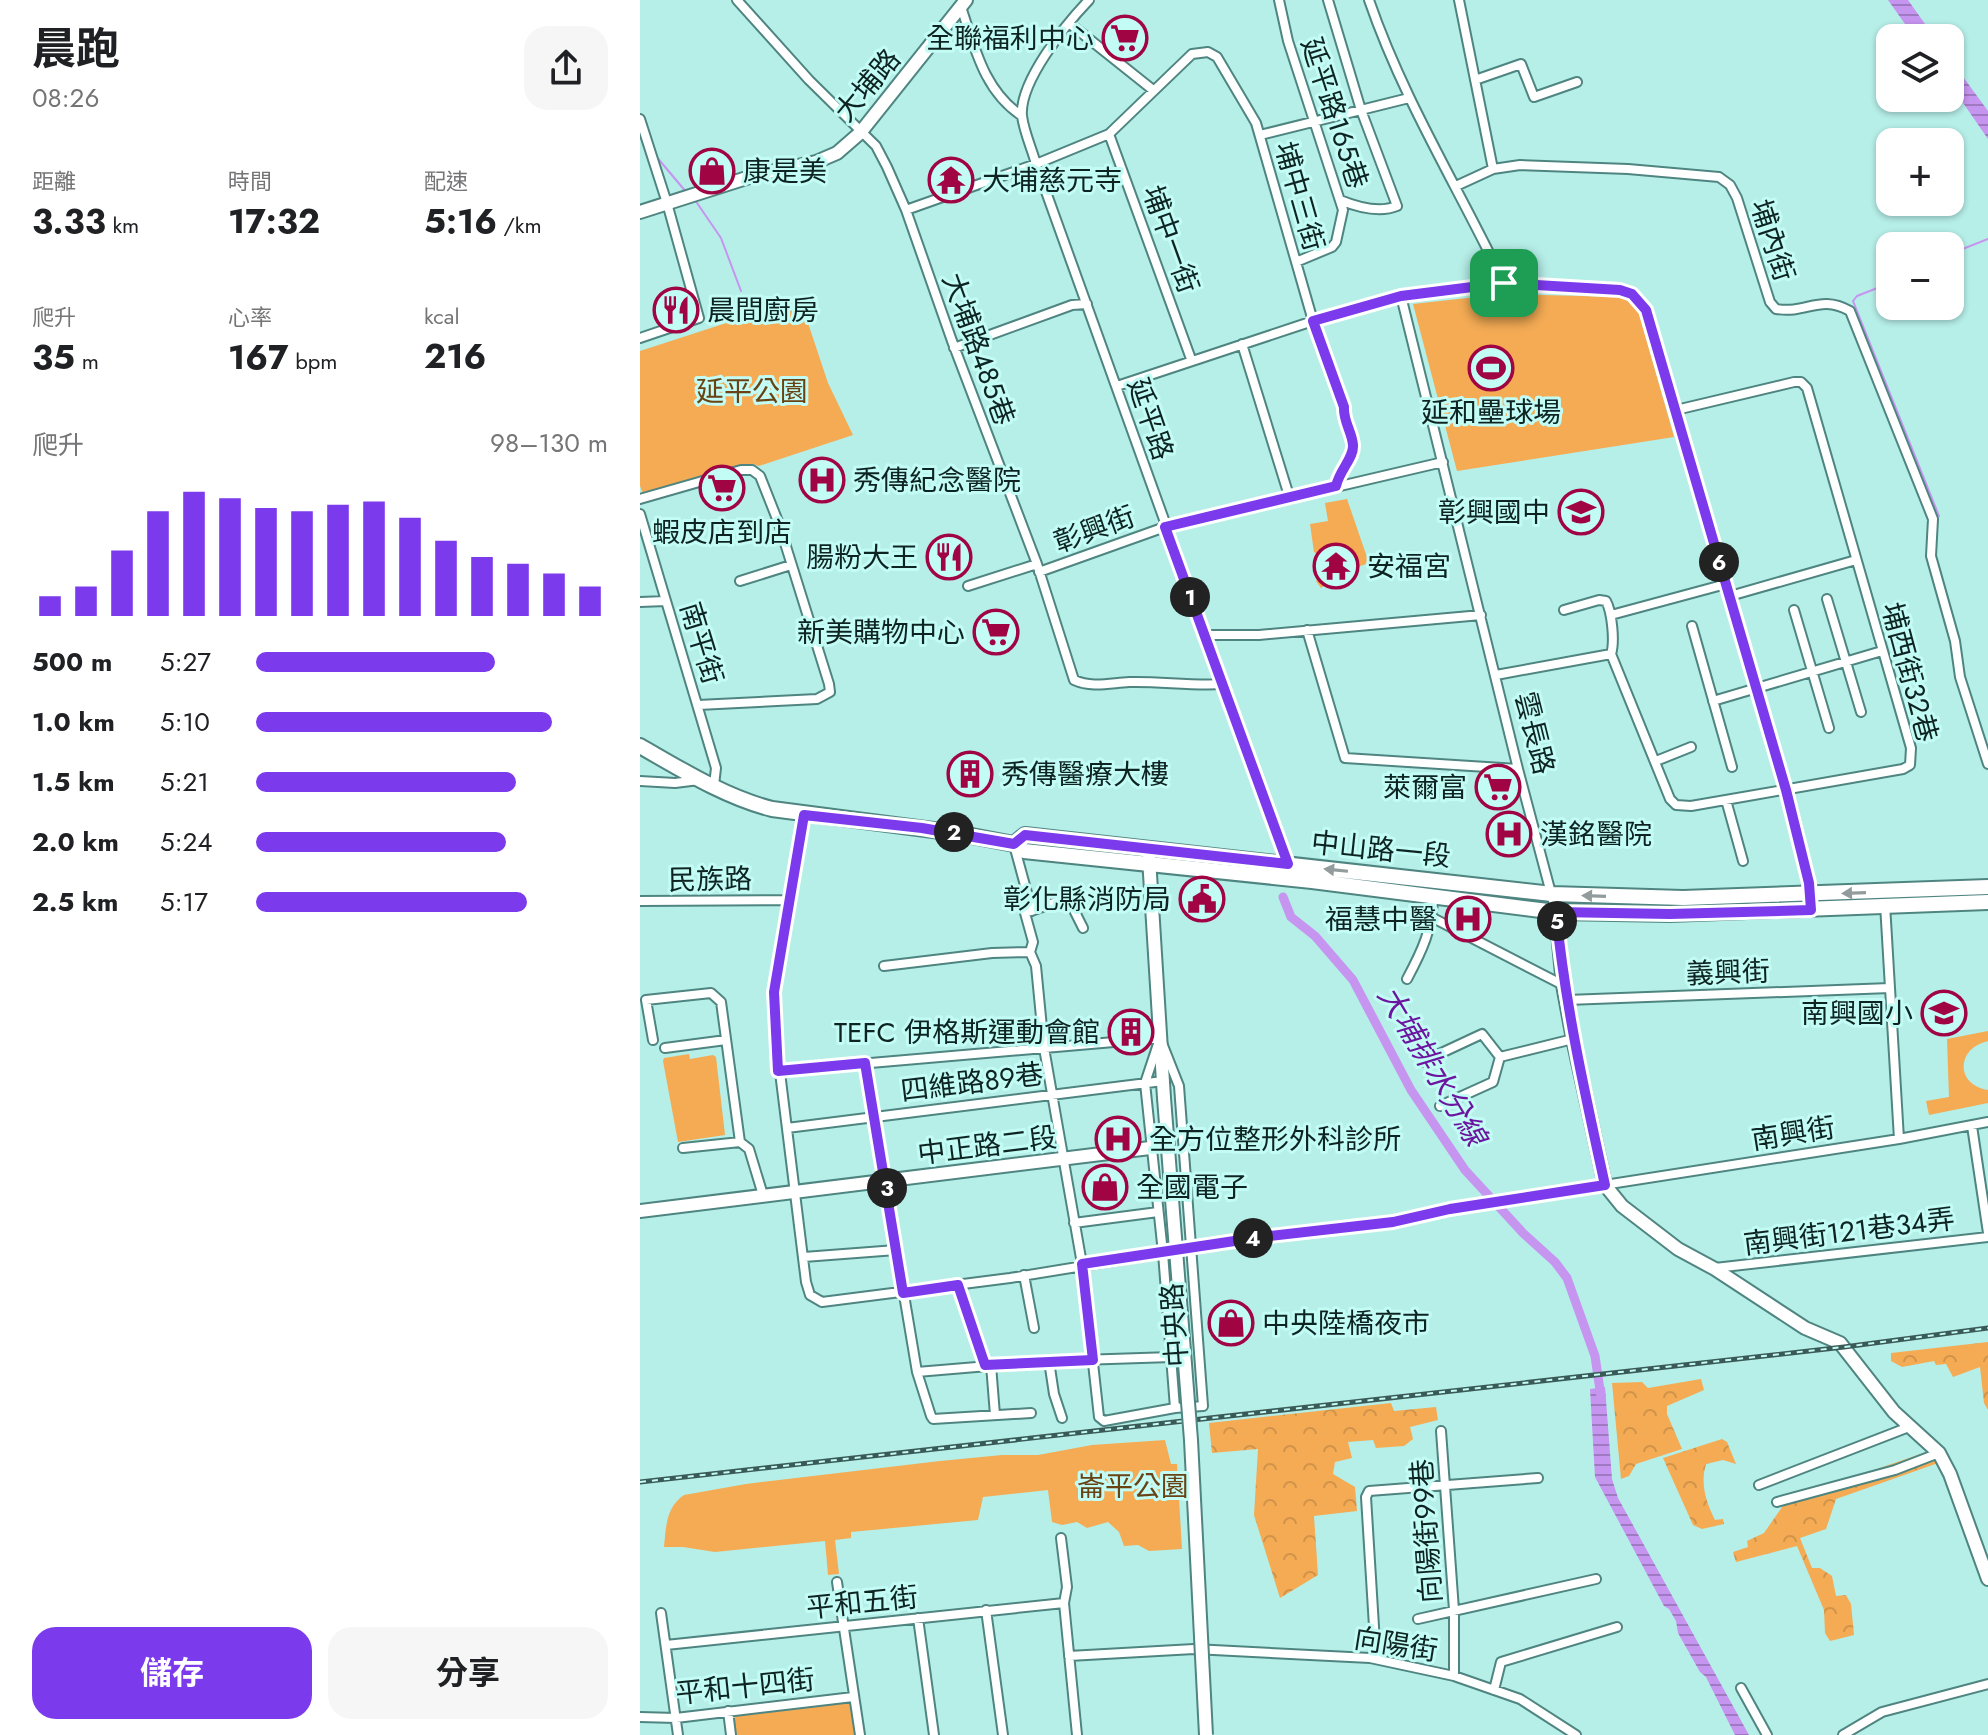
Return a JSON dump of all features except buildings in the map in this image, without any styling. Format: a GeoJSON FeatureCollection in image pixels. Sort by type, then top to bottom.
{"type":"FeatureCollection","features":[{"type":"Feature","properties":{"kind":"main road","name":"中山路一段"},"geometry":{"type":"LineString","coordinates":[[640,746],[699,780],[755,805],[804,815],[945,831],[1014,844],[1024,851],[1288,864],[1552,894],[1811,902]]}},
{"type":"Feature","properties":{"kind":"main road","name":"中山路一段"},"geometry":{"type":"LineString","coordinates":[[1150,855],[1556,912],[1670,914],[1886,899],[1988,902]]}},
{"type":"Feature","properties":{"kind":"main road","name":"中山路一段"},"geometry":{"type":"LineString","coordinates":[[1886,899],[1988,887]]}},
{"type":"Feature","properties":{"kind":"street","name":"大埔路485巷"},"geometry":{"type":"LineString","coordinates":[[737,0],[860,133],[876,146],[906,210],[954,348],[1038,568],[1074,680],[1086,686],[1132,682],[1188,686],[1223,684]]}},
{"type":"Feature","properties":{"kind":"street"},"geometry":{"type":"LineString","coordinates":[[963,4],[988,82],[1008,107],[1022,116],[1028,86],[1069,23],[1089,0]]}},
{"type":"Feature","properties":{"kind":"street","name":"延平路165巷"},"geometry":{"type":"LineString","coordinates":[[1279,0],[1288,41],[1343,210],[1336,242],[1332,247],[1296,262]]}},
{"type":"Feature","properties":{"kind":"street"},"geometry":{"type":"LineString","coordinates":[[1328,0],[1361,110],[1397,206],[1388,210],[1340,200]]}},
{"type":"Feature","properties":{"kind":"street"},"geometry":{"type":"LineString","coordinates":[[1369,0],[1409,98],[1504,283]]}},
{"type":"Feature","properties":{"kind":"street"},"geometry":{"type":"LineString","coordinates":[[1456,186],[1493,169],[1459,0]]}},
{"type":"Feature","properties":{"kind":"street","name":"大埔路"},"geometry":{"type":"LineString","coordinates":[[640,212],[776,170],[816,162],[837,153],[860,133],[963,4]]}},
{"type":"Feature","properties":{"kind":"street"},"geometry":{"type":"LineString","coordinates":[[1069,23],[1153,90]]}},
{"type":"Feature","properties":{"kind":"street","name":"埔中三街"},"geometry":{"type":"LineString","coordinates":[[1109,134],[1192,54],[1208,52],[1217,57],[1256,123],[1313,321],[1344,407],[1343,417],[1353,443],[1352,457],[1339,471],[1336,486]]}},
{"type":"Feature","properties":{"kind":"street"},"geometry":{"type":"LineString","coordinates":[[1475,80],[1521,64],[1534,97],[1577,82]]}},
{"type":"Feature","properties":{"kind":"street"},"geometry":{"type":"LineString","coordinates":[[1260,135],[1409,98]]}},
{"type":"Feature","properties":{"kind":"street","name":"延平路"},"geometry":{"type":"LineString","coordinates":[[1022,116],[1036,164],[1165,527],[1288,864]]}},
{"type":"Feature","properties":{"kind":"street"},"geometry":{"type":"LineString","coordinates":[[640,119],[699,318],[640,338]]}},
{"type":"Feature","properties":{"kind":"street"},"geometry":{"type":"LineString","coordinates":[[906,210],[1036,164],[1109,134]]}},
{"type":"Feature","properties":{"kind":"street","name":"埔中一街"},"geometry":{"type":"LineString","coordinates":[[1109,134],[1191,359]]}},
{"type":"Feature","properties":{"kind":"street"},"geometry":{"type":"LineString","coordinates":[[640,138],[650,149]]}},
{"type":"Feature","properties":{"kind":"street","name":"埔內街"},"geometry":{"type":"LineString","coordinates":[[1493,169],[1520,165],[1628,169],[1719,177],[1730,185],[1737,198],[1770,302],[1776,309],[1800,310],[1836,303],[1850,311],[1933,519],[1931,556],[1955,641],[1960,677],[1988,764]]}},
{"type":"Feature","properties":{"kind":"street"},"geometry":{"type":"LineString","coordinates":[[1117,386],[1191,359],[1401,296],[1504,283],[1620,290],[1632,294],[1646,310],[1676,410],[1786,790],[1811,902]]}},
{"type":"Feature","properties":{"kind":"street","name":"雲長路"},"geometry":{"type":"LineString","coordinates":[[1401,296],[1552,894],[1563,985],[1605,1185]]}},
{"type":"Feature","properties":{"kind":"street"},"geometry":{"type":"LineString","coordinates":[[954,348],[1072,305],[1087,304]]}},
{"type":"Feature","properties":{"kind":"street"},"geometry":{"type":"LineString","coordinates":[[1242,344],[1290,499]]}},
{"type":"Feature","properties":{"kind":"street","name":"埔西街32巷"},"geometry":{"type":"LineString","coordinates":[[1676,410],[1794,382],[1804,384],[1831,469],[1911,748],[1910,765],[1903,769],[1786,790]]}},
{"type":"Feature","properties":{"kind":"street","name":"彰興街"},"geometry":{"type":"LineString","coordinates":[[968,586],[1038,568],[1165,527],[1443,462]]}},
{"type":"Feature","properties":{"kind":"street"},"geometry":{"type":"LineString","coordinates":[[640,499],[741,470],[752,470],[760,476],[779,524],[830,692],[817,699],[698,705]]}},
{"type":"Feature","properties":{"kind":"street","name":"南平街"},"geometry":{"type":"LineString","coordinates":[[640,514],[716,768],[714,785]]}},
{"type":"Feature","properties":{"kind":"street"},"geometry":{"type":"LineString","coordinates":[[1730,596],[1856,560]]}},
{"type":"Feature","properties":{"kind":"street"},"geometry":{"type":"LineString","coordinates":[[740,581],[791,565]]}},
{"type":"Feature","properties":{"kind":"street"},"geometry":{"type":"LineString","coordinates":[[1611,615],[1726,584]]}},
{"type":"Feature","properties":{"kind":"street"},"geometry":{"type":"LineString","coordinates":[[1827,599],[1861,712]]}},
{"type":"Feature","properties":{"kind":"street"},"geometry":{"type":"LineString","coordinates":[[1564,610],[1599,600],[1606,601],[1611,615],[1614,645],[1611,654],[1670,799],[1676,805],[1691,806],[1786,790]]}},
{"type":"Feature","properties":{"kind":"street"},"geometry":{"type":"LineString","coordinates":[[640,602],[666,601]]}},
{"type":"Feature","properties":{"kind":"street"},"geometry":{"type":"LineString","coordinates":[[1794,610],[1829,728]]}},
{"type":"Feature","properties":{"kind":"street"},"geometry":{"type":"LineString","coordinates":[[1204,635],[1259,635],[1481,615]]}},
{"type":"Feature","properties":{"kind":"street"},"geometry":{"type":"LineString","coordinates":[[1692,626],[1732,767]]}},
{"type":"Feature","properties":{"kind":"street"},"geometry":{"type":"LineString","coordinates":[[1307,630],[1345,758],[1518,769]]}},
{"type":"Feature","properties":{"kind":"street"},"geometry":{"type":"LineString","coordinates":[[1713,701],[1882,651]]}},
{"type":"Feature","properties":{"kind":"street"},"geometry":{"type":"LineString","coordinates":[[1496,675],[1611,654]]}},
{"type":"Feature","properties":{"kind":"street"},"geometry":{"type":"LineString","coordinates":[[1656,761],[1691,747]]}},
{"type":"Feature","properties":{"kind":"street"},"geometry":{"type":"LineString","coordinates":[[640,781],[675,783],[699,780]]}},
{"type":"Feature","properties":{"kind":"street"},"geometry":{"type":"LineString","coordinates":[[1726,800],[1743,861]]}},
{"type":"Feature","properties":{"kind":"street","name":"民族路"},"geometry":{"type":"LineString","coordinates":[[640,901],[789,900],[804,815]]}},
{"type":"Feature","properties":{"kind":"street"},"geometry":{"type":"LineString","coordinates":[[1014,844],[1032,911]]}},
{"type":"Feature","properties":{"kind":"street","name":"中央路"},"geometry":{"type":"LineString","coordinates":[[1150,855],[1164,1098],[1191,1440],[1206,1735]]}},
{"type":"Feature","properties":{"kind":"street"},"geometry":{"type":"LineString","coordinates":[[1407,979],[1424,947],[1433,918],[1433,896]]}},
{"type":"Feature","properties":{"kind":"street"},"geometry":{"type":"LineString","coordinates":[[1083,928],[1068,898],[1025,916],[1033,942],[1030,952],[1036,966],[1044,1048],[1082,1264],[1101,1420],[1175,1408]]}},
{"type":"Feature","properties":{"kind":"street"},"geometry":{"type":"LineString","coordinates":[[1886,899],[1899,1139]]}},
{"type":"Feature","properties":{"kind":"street","name":"南興街"},"geometry":{"type":"LineString","coordinates":[[789,900],[774,992],[778,1071],[807,1288],[810,1295],[822,1302],[958,1285],[1261,1237],[1393,1222],[1473,1206],[1899,1139],[1988,1122]]}},
{"type":"Feature","properties":{"kind":"street"},"geometry":{"type":"LineString","coordinates":[[1433,918],[1563,985]]}},
{"type":"Feature","properties":{"kind":"street"},"geometry":{"type":"LineString","coordinates":[[884,966],[979,954],[1030,952]]}},
{"type":"Feature","properties":{"kind":"street","name":"義興街"},"geometry":{"type":"LineString","coordinates":[[1567,1000],[1890,988]]}},
{"type":"Feature","properties":{"kind":"street"},"geometry":{"type":"LineString","coordinates":[[653,1040],[646,1000],[711,993],[721,1002],[740,1142]]}},
{"type":"Feature","properties":{"kind":"street"},"geometry":{"type":"LineString","coordinates":[[1422,1062],[1482,1034],[1500,1057]]}},
{"type":"Feature","properties":{"kind":"street"},"geometry":{"type":"LineString","coordinates":[[778,1071],[1160,1038]]}},
{"type":"Feature","properties":{"kind":"street","name":"中央路"},"geometry":{"type":"LineString","coordinates":[[1160,1038],[1179,1086],[1203,1406],[1175,1408],[1145,1083],[1160,1038]]}},
{"type":"Feature","properties":{"kind":"street"},"geometry":{"type":"LineString","coordinates":[[1500,1057],[1573,1039]]}},
{"type":"Feature","properties":{"kind":"street"},"geometry":{"type":"LineString","coordinates":[[665,1048],[726,1040]]}},
{"type":"Feature","properties":{"kind":"street"},"geometry":{"type":"LineString","coordinates":[[1440,1106],[1493,1082],[1500,1057]]}},
{"type":"Feature","properties":{"kind":"street"},"geometry":{"type":"LineString","coordinates":[[865,1063],[917,1372],[933,1419],[1031,1413]]}},
{"type":"Feature","properties":{"kind":"street","name":"四維路89巷"},"geometry":{"type":"LineString","coordinates":[[787,1128],[1163,1081]]}},
{"type":"Feature","properties":{"kind":"street"},"geometry":{"type":"LineString","coordinates":[[1972,1126],[1988,1235]]}},
{"type":"Feature","properties":{"kind":"street"},"geometry":{"type":"LineString","coordinates":[[683,1148],[740,1142],[749,1149],[763,1195]]}},
{"type":"Feature","properties":{"kind":"street","name":"中正路二段"},"geometry":{"type":"LineString","coordinates":[[640,1211],[1150,1148]]}},
{"type":"Feature","properties":{"kind":"street"},"geometry":{"type":"LineString","coordinates":[[1605,1185],[1622,1206],[1654,1232],[1805,1328],[1840,1343],[1894,1412],[1939,1453],[1950,1474],[1988,1579]]}},
{"type":"Feature","properties":{"kind":"street"},"geometry":{"type":"LineString","coordinates":[[1074,1223],[1158,1212]]}},
{"type":"Feature","properties":{"kind":"street","name":"南興街121巷34弄"},"geometry":{"type":"LineString","coordinates":[[1715,1269],[1988,1235]]}},
{"type":"Feature","properties":{"kind":"street"},"geometry":{"type":"LineString","coordinates":[[804,1257],[896,1250]]}},
{"type":"Feature","properties":{"kind":"street"},"geometry":{"type":"LineString","coordinates":[[1024,1275],[1034,1328]]}},
{"type":"Feature","properties":{"kind":"street"},"geometry":{"type":"LineString","coordinates":[[958,1285],[988,1365],[995,1415]]}},
{"type":"Feature","properties":{"kind":"street"},"geometry":{"type":"LineString","coordinates":[[917,1372],[1049,1361],[1172,1357]]}},
{"type":"Feature","properties":{"kind":"street"},"geometry":{"type":"LineString","coordinates":[[1049,1361],[1054,1394],[1062,1418]]}},
{"type":"Feature","properties":{"kind":"street"},"geometry":{"type":"LineString","coordinates":[[1759,1485],[1909,1427]]}},
{"type":"Feature","properties":{"kind":"street","name":"向陽街99巷"},"geometry":{"type":"LineString","coordinates":[[1441,1431],[1454,1610],[1454,1676]]}},
{"type":"Feature","properties":{"kind":"street"},"geometry":{"type":"LineString","coordinates":[[1777,1502],[1895,1470],[1939,1453]]}},
{"type":"Feature","properties":{"kind":"street"},"geometry":{"type":"LineString","coordinates":[[1376,1659],[1366,1497],[1369,1491],[1538,1478]]}},
{"type":"Feature","properties":{"kind":"street"},"geometry":{"type":"LineString","coordinates":[[1061,1538],[1077,1735]]}},
{"type":"Feature","properties":{"kind":"street"},"geometry":{"type":"LineString","coordinates":[[1418,1619],[1596,1579]]}},
{"type":"Feature","properties":{"kind":"street"},"geometry":{"type":"LineString","coordinates":[[837,1582],[860,1735]]}},
{"type":"Feature","properties":{"kind":"street","name":"平和五街"},"geometry":{"type":"LineString","coordinates":[[666,1645],[1064,1603]]}},
{"type":"Feature","properties":{"kind":"street"},"geometry":{"type":"LineString","coordinates":[[986,1610],[1003,1735]]}},
{"type":"Feature","properties":{"kind":"street"},"geometry":{"type":"LineString","coordinates":[[661,1613],[678,1735]]}},
{"type":"Feature","properties":{"kind":"street"},"geometry":{"type":"LineString","coordinates":[[918,1618],[934,1735]]}},
{"type":"Feature","properties":{"kind":"street"},"geometry":{"type":"LineString","coordinates":[[1494,1690],[1501,1662],[1617,1627]]}},
{"type":"Feature","properties":{"kind":"street","name":"向陽街"},"geometry":{"type":"LineString","coordinates":[[1069,1656],[1194,1649],[1376,1659],[1454,1676],[1520,1699],[1576,1735]]}},
{"type":"Feature","properties":{"kind":"street"},"geometry":{"type":"LineString","coordinates":[[1843,1735],[1882,1712],[1988,1684]]}},
{"type":"Feature","properties":{"kind":"street"},"geometry":{"type":"LineString","coordinates":[[1741,1688],[1767,1735]]}},
{"type":"Feature","properties":{"kind":"street","name":"平和十四街"},"geometry":{"type":"LineString","coordinates":[[640,1717],[676,1718],[853,1697]]}},
{"type":"Feature","properties":{"kind":"street"},"geometry":{"type":"LineString","coordinates":[[728,1711],[731,1735]]}},
{"type":"Feature","properties":{"kind":"green space"},"geometry":{"type":"Polygon","coordinates":[[[1503,294],[1617,297],[1627,299],[1637,307],[1674,437],[1457,471],[1413,304],[1503,294]]]}},
{"type":"Feature","properties":{"kind":"green space","name":"延平公園"},"geometry":{"type":"Polygon","coordinates":[[[800,299],[828,383],[853,435],[759,466],[753,464],[643,494],[640,486],[640,351],[800,299]]]}},
{"type":"Feature","properties":{"kind":"green space"},"geometry":{"type":"Polygon","coordinates":[[[1347,499],[1369,563],[1354,568],[1349,566],[1333,574],[1333,579],[1321,588],[1316,581],[1327,562],[1314,552],[1310,524],[1328,521],[1325,503],[1347,499]]]}},
{"type":"Feature","properties":{"kind":"green space"},"geometry":{"type":"Polygon","coordinates":[[[1988,1031],[1988,1041],[1970,1051],[1964,1066],[1970,1081],[1988,1090],[1988,1103],[1929,1115],[1926,1101],[1949,1097],[1947,1039],[1988,1031]]]}},
{"type":"Feature","properties":{"kind":"green space"},"geometry":{"type":"Polygon","coordinates":[[[689,1054],[690,1059],[716,1057],[725,1135],[678,1142],[663,1061],[664,1058],[689,1054]]]}},
{"type":"Feature","properties":{"kind":"green space"},"geometry":{"type":"Polygon","coordinates":[[[1988,1342],[1988,1410],[1984,1403],[1980,1367],[1953,1377],[1946,1364],[1936,1365],[1934,1361],[1902,1367],[1891,1361],[1891,1353],[1988,1342]]]}},
{"type":"Feature","properties":{"kind":"green space"},"geometry":{"type":"Polygon","coordinates":[[[1701,1379],[1704,1390],[1667,1406],[1667,1414],[1682,1449],[1636,1464],[1629,1476],[1621,1479],[1612,1383],[1642,1382],[1648,1388],[1701,1379]]]}},
{"type":"Feature","properties":{"kind":"green space"},"geometry":{"type":"Polygon","coordinates":[[[1391,1403],[1394,1411],[1436,1407],[1438,1420],[1410,1427],[1413,1439],[1404,1446],[1376,1448],[1373,1440],[1348,1442],[1352,1458],[1335,1462],[1333,1474],[1355,1487],[1357,1511],[1314,1516],[1318,1575],[1280,1598],[1254,1515],[1258,1449],[1212,1453],[1209,1423],[1391,1403]]]}},
{"type":"Feature","properties":{"kind":"green space"},"geometry":{"type":"Polygon","coordinates":[[[1722,1439],[1727,1442],[1736,1464],[1723,1460],[1706,1464],[1704,1479],[1705,1493],[1715,1520],[1723,1519],[1724,1524],[1702,1529],[1693,1525],[1663,1458],[1722,1439]]]}},
{"type":"Feature","properties":{"kind":"green space","name":"崙平公園"},"geometry":{"type":"Polygon","coordinates":[[[1165,1440],[1171,1464],[1177,1464],[1182,1549],[1149,1551],[1138,1545],[1124,1546],[1119,1532],[1108,1522],[1087,1528],[1077,1522],[1062,1525],[1052,1522],[1048,1490],[983,1497],[978,1520],[851,1532],[851,1538],[835,1540],[839,1574],[828,1575],[825,1541],[715,1552],[664,1547],[670,1511],[684,1495],[746,1484],[940,1461],[1038,1455],[1092,1445],[1165,1440]]]}},
{"type":"Feature","properties":{"kind":"green space"},"geometry":{"type":"Polygon","coordinates":[[[1938,1448],[1944,1461],[1836,1499],[1826,1529],[1800,1538],[1812,1568],[1820,1568],[1832,1576],[1836,1596],[1846,1595],[1851,1604],[1854,1635],[1830,1641],[1825,1633],[1824,1610],[1797,1546],[1736,1562],[1733,1552],[1748,1547],[1747,1541],[1764,1533],[1787,1500],[1938,1448]]]}},
{"type":"Feature","properties":{"kind":"green space"},"geometry":{"type":"Polygon","coordinates":[[[852,1699],[858,1735],[736,1735],[734,1714],[852,1699]]]}},
{"type":"Feature","properties":{"kind":"shaded area"},"geometry":{"type":"Polygon","coordinates":[[[1888,0],[1908,0],[1925,24],[1905,24],[1888,0]]]}},
{"type":"Feature","properties":{"kind":"shaded area"},"geometry":{"type":"Polygon","coordinates":[[[1964,78],[1988,111],[1988,139],[1964,104],[1964,78]]]}},
{"type":"Feature","properties":{"kind":"shaded area"},"geometry":{"type":"Polygon","coordinates":[[[1605,1387],[1612,1479],[1618,1498],[1749,1735],[1735,1735],[1706,1677],[1678,1633],[1676,1621],[1664,1606],[1595,1477],[1590,1389],[1605,1387]]]}},
{"type":"Feature","properties":{"kind":"waterway"},"geometry":{"type":"LineString","coordinates":[[655,155],[687,193]]}},
{"type":"Feature","properties":{"kind":"waterway"},"geometry":{"type":"LineString","coordinates":[[695,200],[721,238],[741,291]]}},
{"type":"Feature","properties":{"kind":"waterway"},"geometry":{"type":"LineString","coordinates":[[1964,248],[1988,239]]}},
{"type":"Feature","properties":{"kind":"waterway"},"geometry":{"type":"LineString","coordinates":[[1876,289],[1857,296],[1853,301],[1939,516]]}},
{"type":"Feature","properties":{"kind":"waterway","name":"大埔排水分線"},"geometry":{"type":"LineString","coordinates":[[1283,897],[1291,917],[1315,936],[1353,980],[1411,1090],[1465,1170],[1567,1278],[1595,1356],[1601,1397]]}},
{"type":"Feature","properties":{"kind":"railway"},"geometry":{"type":"LineString","coordinates":[[640,1482],[1844,1347],[1988,1328]]}},
{"type":"Feature","properties":{"kind":"place","name":"全聯福利中心"},"geometry":{"type":"Point","coordinates":[1125,38]}},
{"type":"Feature","properties":{"kind":"place","name":"康是美"},"geometry":{"type":"Point","coordinates":[712,171]}},
{"type":"Feature","properties":{"kind":"place","name":"大埔慈元寺"},"geometry":{"type":"Point","coordinates":[951,180]}},
{"type":"Feature","properties":{"kind":"place","name":"晨間廚房"},"geometry":{"type":"Point","coordinates":[676,310]}},
{"type":"Feature","properties":{"kind":"place","name":"延和壘球場"},"geometry":{"type":"Point","coordinates":[1491,368]}},
{"type":"Feature","properties":{"kind":"place","name":"秀傳紀念醫院"},"geometry":{"type":"Point","coordinates":[822,480]}},
{"type":"Feature","properties":{"kind":"place","name":"蝦皮店到店"},"geometry":{"type":"Point","coordinates":[722,488]}},
{"type":"Feature","properties":{"kind":"place","name":"彰興國中"},"geometry":{"type":"Point","coordinates":[1581,512]}},
{"type":"Feature","properties":{"kind":"place","name":"腸粉大王"},"geometry":{"type":"Point","coordinates":[949,557]}},
{"type":"Feature","properties":{"kind":"place","name":"安福宮"},"geometry":{"type":"Point","coordinates":[1336,566]}},
{"type":"Feature","properties":{"kind":"place","name":"新美購物中心"},"geometry":{"type":"Point","coordinates":[996,632]}},
{"type":"Feature","properties":{"kind":"place","name":"秀傳醫療大樓"},"geometry":{"type":"Point","coordinates":[970,774]}},
{"type":"Feature","properties":{"kind":"place","name":"萊爾富"},"geometry":{"type":"Point","coordinates":[1498,787]}},
{"type":"Feature","properties":{"kind":"place","name":"漢銘醫院"},"geometry":{"type":"Point","coordinates":[1509,834]}},
{"type":"Feature","properties":{"kind":"place","name":"彰化縣消防局"},"geometry":{"type":"Point","coordinates":[1202,899]}},
{"type":"Feature","properties":{"kind":"place","name":"福慧中醫"},"geometry":{"type":"Point","coordinates":[1468,919]}},
{"type":"Feature","properties":{"kind":"place","name":"南興國小"},"geometry":{"type":"Point","coordinates":[1944,1013]}},
{"type":"Feature","properties":{"kind":"place","name":"TEFC 伊格斯運動會館"},"geometry":{"type":"Point","coordinates":[1131,1032]}},
{"type":"Feature","properties":{"kind":"place","name":"全方位整形外科診所"},"geometry":{"type":"Point","coordinates":[1118,1139]}},
{"type":"Feature","properties":{"kind":"place","name":"全國電子"},"geometry":{"type":"Point","coordinates":[1105,1187]}},
{"type":"Feature","properties":{"kind":"place","name":"中央陸橋夜市"},"geometry":{"type":"Point","coordinates":[1231,1323]}},
{"type":"Feature","properties":{"kind":"route"},"geometry":{"type":"LineString","coordinates":[[1504,283],[1620,290],[1632,294],[1646,310],[1786,790],[1809,883],[1811,910],[1670,914],[1556,912],[1563,985],[1605,1185],[1450,1209],[1393,1222],[1261,1237],[1082,1264],[1093,1360],[985,1365],[958,1285],[903,1293],[865,1063],[778,1071],[774,992],[804,815],[922,828],[1014,844],[1025,835],[1288,864],[1165,527],[1336,486],[1339,471],[1352,457],[1353,443],[1343,417],[1344,407],[1313,321],[1401,296],[1504,283]]}}]}
